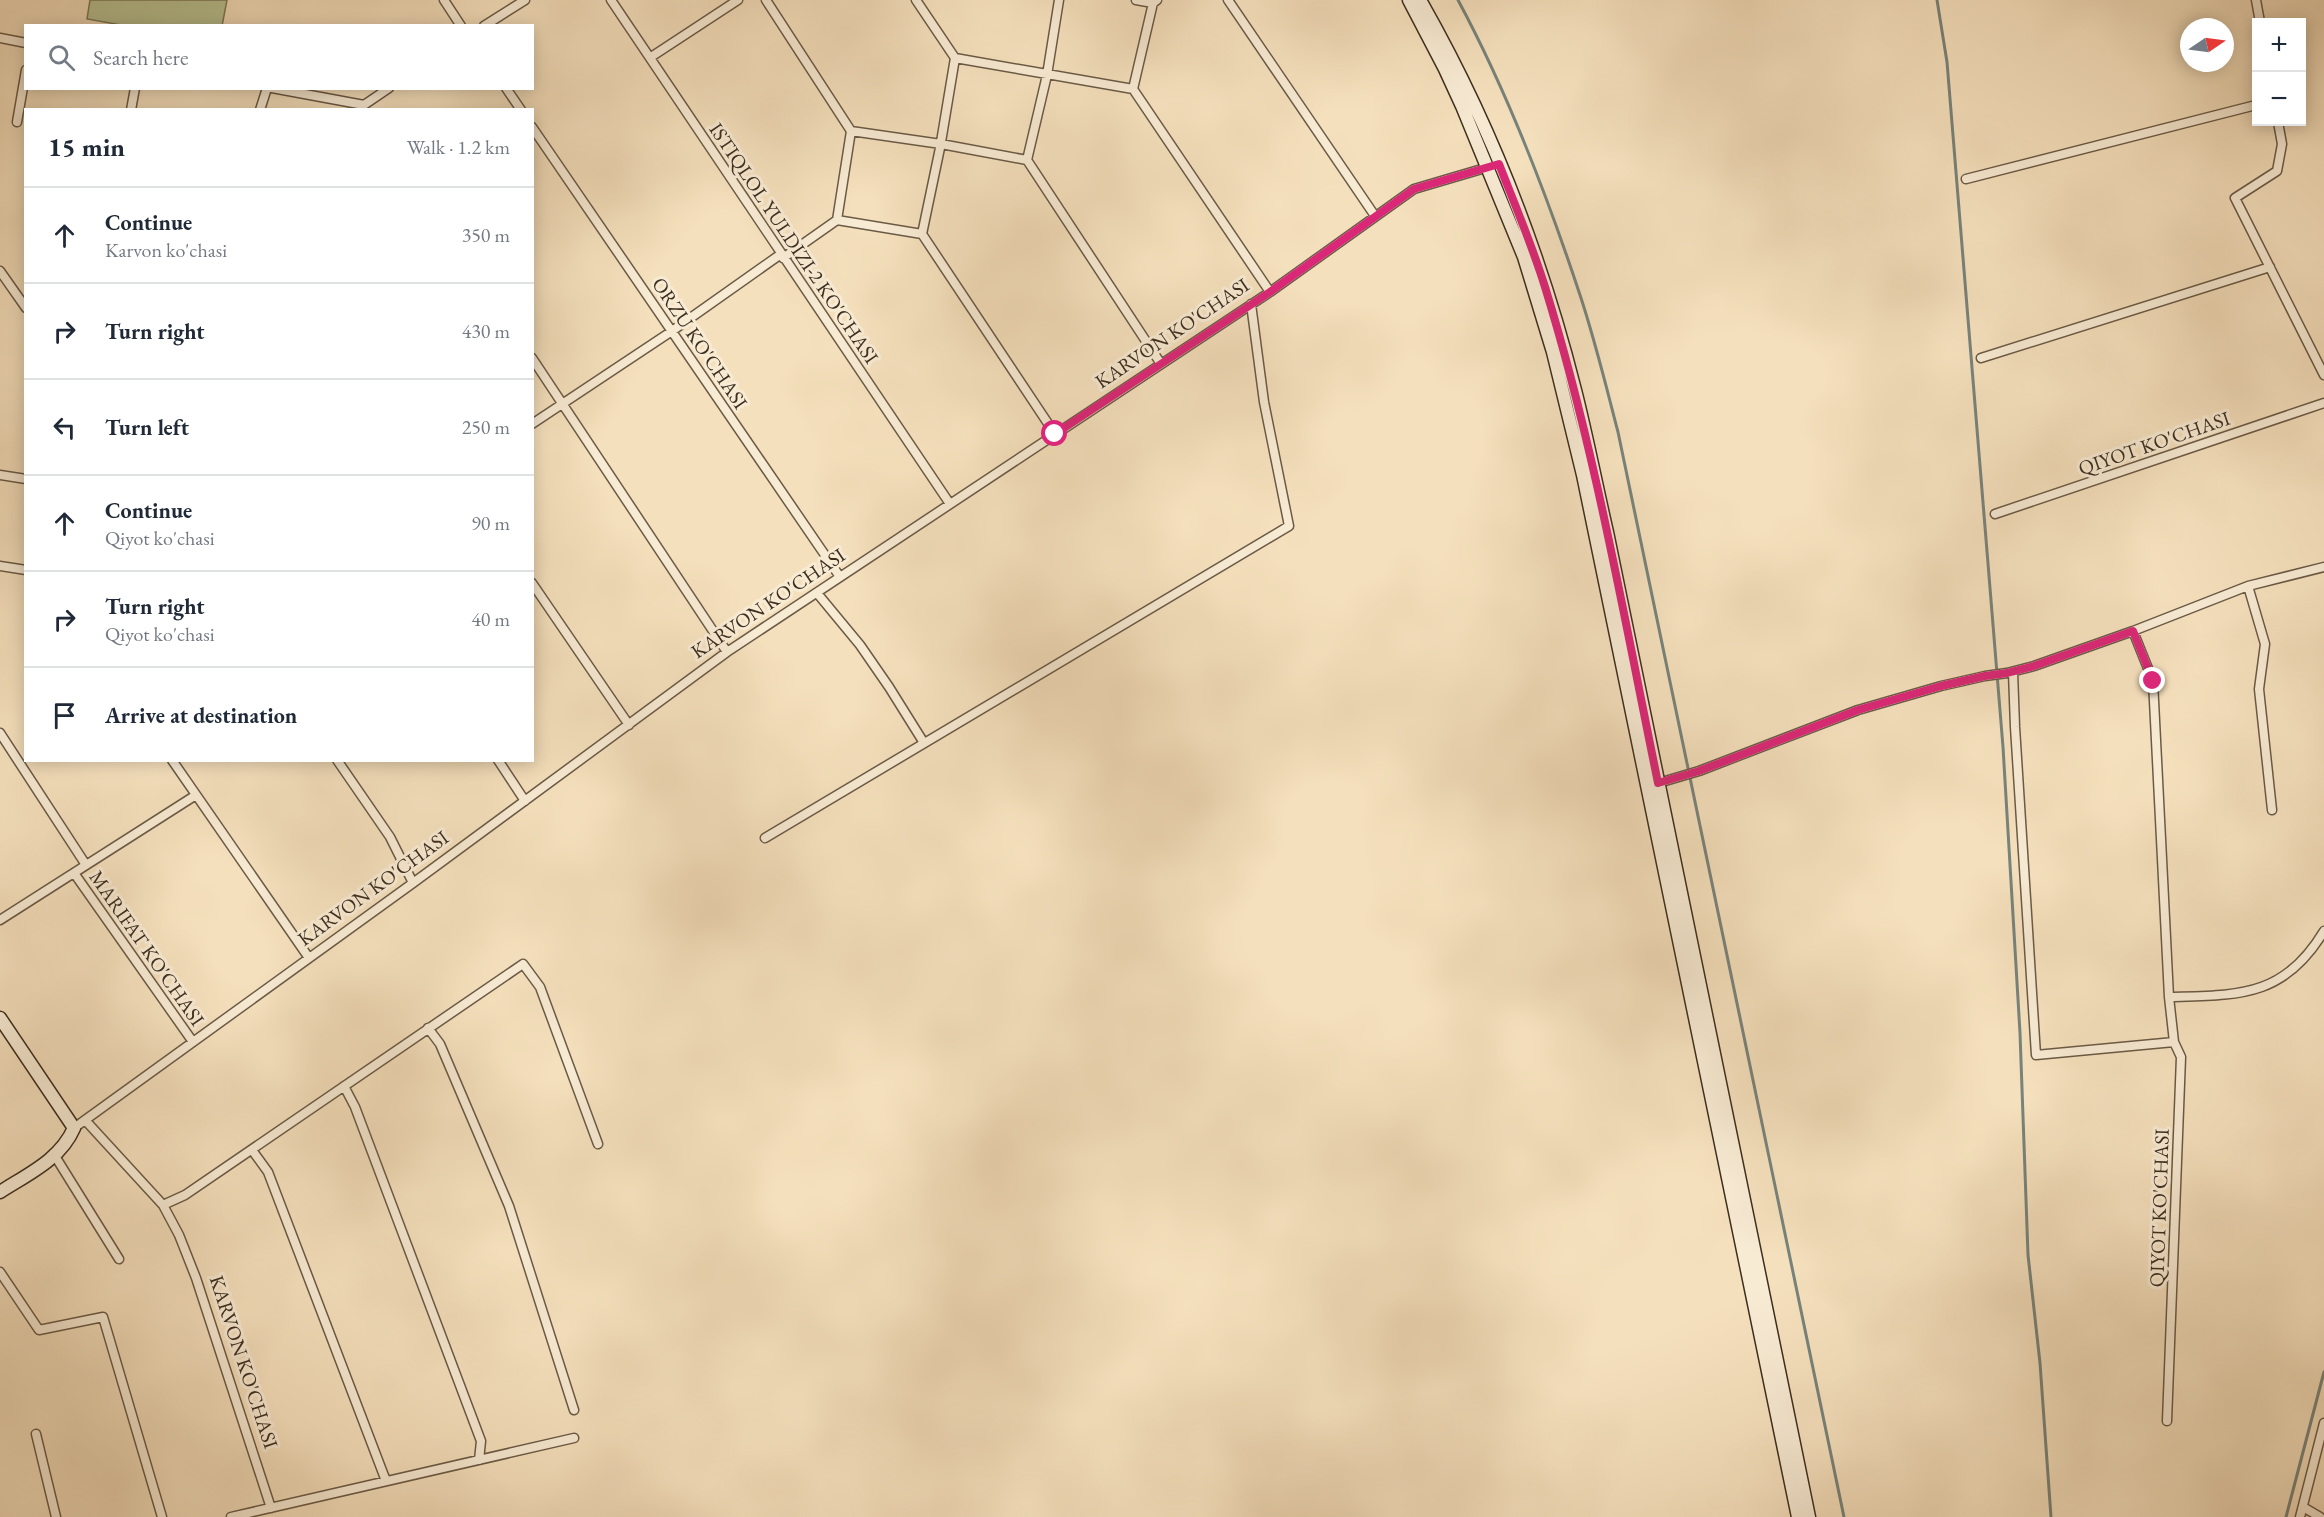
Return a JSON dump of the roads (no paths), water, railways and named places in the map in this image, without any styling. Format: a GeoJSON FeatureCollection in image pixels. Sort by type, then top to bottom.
{"type":"FeatureCollection","features":[{"type":"Feature","properties":{"kind":"main road"},"geometry":{"type":"LineString","coordinates":[[1409,0],[1493,166]]}},
{"type":"Feature","properties":{"kind":"main road"},"geometry":{"type":"LineString","coordinates":[[1420,0],[1458,70],[1524,257],[1556,363],[1652,784],[1809,1517]]}},
{"type":"Feature","properties":{"kind":"main road"},"geometry":{"type":"LineString","coordinates":[[1652,784],[1798,1517]]}},
{"type":"Feature","properties":{"kind":"main road"},"geometry":{"type":"LineString","coordinates":[[0,1018],[74,1128]]}},
{"type":"Feature","properties":{"kind":"main road","name":"KARVON KO'CHASI"},"geometry":{"type":"LineString","coordinates":[[0,1192],[55,1156],[68,1142],[74,1128]]}},
{"type":"Feature","properties":{"kind":"street"},"geometry":{"type":"LineString","coordinates":[[444,0],[460,24]]}},
{"type":"Feature","properties":{"kind":"street"},"geometry":{"type":"LineString","coordinates":[[487,24],[525,0]]}},
{"type":"Feature","properties":{"kind":"street","name":"ISTIQLOL YULDIZI-2 KO'CHASI"},"geometry":{"type":"LineString","coordinates":[[611,0],[950,504]]}},
{"type":"Feature","properties":{"kind":"street"},"geometry":{"type":"LineString","coordinates":[[651,57],[738,0]]}},
{"type":"Feature","properties":{"kind":"street"},"geometry":{"type":"LineString","coordinates":[[766,0],[851,131],[837,220]]}},
{"type":"Feature","properties":{"kind":"street"},"geometry":{"type":"LineString","coordinates":[[916,0],[955,58],[941,144],[922,234],[1055,434]]}},
{"type":"Feature","properties":{"kind":"street"},"geometry":{"type":"LineString","coordinates":[[1027,160],[1047,75],[1059,0]]}},
{"type":"Feature","properties":{"kind":"street"},"geometry":{"type":"LineString","coordinates":[[1133,88],[1155,2],[1137,0]]}},
{"type":"Feature","properties":{"kind":"street"},"geometry":{"type":"LineString","coordinates":[[1228,0],[1375,216]]}},
{"type":"Feature","properties":{"kind":"street"},"geometry":{"type":"LineString","coordinates":[[2256,0],[2259,18]]}},
{"type":"Feature","properties":{"kind":"street"},"geometry":{"type":"LineString","coordinates":[[0,38],[24,42]]}},
{"type":"Feature","properties":{"kind":"street"},"geometry":{"type":"LineString","coordinates":[[955,58],[1133,88],[1270,292]]}},
{"type":"Feature","properties":{"kind":"street"},"geometry":{"type":"LineString","coordinates":[[16,122],[24,80]]}},
{"type":"Feature","properties":{"kind":"street"},"geometry":{"type":"LineString","coordinates":[[131,108],[135,90]]}},
{"type":"Feature","properties":{"kind":"street"},"geometry":{"type":"LineString","coordinates":[[261,108],[266,90]]}},
{"type":"Feature","properties":{"kind":"street"},"geometry":{"type":"LineString","coordinates":[[282,90],[365,107],[386,90]]}},
{"type":"Feature","properties":{"kind":"street"},"geometry":{"type":"LineString","coordinates":[[507,90],[520,108]]}},
{"type":"Feature","properties":{"kind":"street"},"geometry":{"type":"LineString","coordinates":[[1966,179],[2252,106]]}},
{"type":"Feature","properties":{"kind":"street"},"geometry":{"type":"LineString","coordinates":[[2279,126],[2282,144],[2277,171],[2235,198],[2324,375]]}},
{"type":"Feature","properties":{"kind":"street","name":"ORZU KO'CHASI"},"geometry":{"type":"LineString","coordinates":[[534,130],[840,577]]}},
{"type":"Feature","properties":{"kind":"street"},"geometry":{"type":"LineString","coordinates":[[851,131],[941,144],[1027,160],[1161,364]]}},
{"type":"Feature","properties":{"kind":"street","name":"KARVON KO'CHASI"},"geometry":{"type":"LineString","coordinates":[[74,1128],[727,652],[1270,292],[1414,189],[1493,166]]}},
{"type":"Feature","properties":{"kind":"street"},"geometry":{"type":"LineString","coordinates":[[534,423],[837,220],[922,234]]}},
{"type":"Feature","properties":{"kind":"street"},"geometry":{"type":"LineString","coordinates":[[1982,358],[2270,267]]}},
{"type":"Feature","properties":{"kind":"street"},"geometry":{"type":"LineString","coordinates":[[0,271],[24,305]]}},
{"type":"Feature","properties":{"kind":"street"},"geometry":{"type":"LineString","coordinates":[[765,838],[1289,526],[1264,402],[1251,304]]}},
{"type":"Feature","properties":{"kind":"street"},"geometry":{"type":"LineString","coordinates":[[534,361],[727,652]]}},
{"type":"Feature","properties":{"kind":"street","name":"QIYOT KO'CHASI"},"geometry":{"type":"LineString","coordinates":[[1995,514],[2324,403]]}},
{"type":"Feature","properties":{"kind":"street"},"geometry":{"type":"LineString","coordinates":[[0,475],[24,479]]}},
{"type":"Feature","properties":{"kind":"street"},"geometry":{"type":"LineString","coordinates":[[0,566],[24,570]]}},
{"type":"Feature","properties":{"kind":"street"},"geometry":{"type":"LineString","coordinates":[[1652,784],[1699,771],[1858,710],[1985,676],[2010,673],[2133,631],[2248,586],[2324,567]]}},
{"type":"Feature","properties":{"kind":"street"},"geometry":{"type":"LineString","coordinates":[[534,586],[629,725]]}},
{"type":"Feature","properties":{"kind":"street"},"geometry":{"type":"LineString","coordinates":[[2248,586],[2265,644],[2259,690],[2272,810]]}},
{"type":"Feature","properties":{"kind":"street"},"geometry":{"type":"LineString","coordinates":[[817,593],[890,687],[924,743]]}},
{"type":"Feature","properties":{"kind":"street","name":"QIYOT KO'CHASI"},"geometry":{"type":"LineString","coordinates":[[2133,631],[2153,681],[2169,997],[2174,1042],[2181,1057],[2167,1421]]}},
{"type":"Feature","properties":{"kind":"street"},"geometry":{"type":"LineString","coordinates":[[2010,673],[2036,1055],[2174,1042]]}},
{"type":"Feature","properties":{"kind":"street","name":"MARIFAT KO'CHASI"},"geometry":{"type":"LineString","coordinates":[[0,733],[86,866]]}},
{"type":"Feature","properties":{"kind":"street"},"geometry":{"type":"LineString","coordinates":[[173,762],[309,958]]}},
{"type":"Feature","properties":{"kind":"street"},"geometry":{"type":"LineString","coordinates":[[338,762],[390,837],[413,883]]}},
{"type":"Feature","properties":{"kind":"street"},"geometry":{"type":"LineString","coordinates":[[499,762],[525,801]]}},
{"type":"Feature","properties":{"kind":"street"},"geometry":{"type":"LineString","coordinates":[[0,920],[196,795]]}},
{"type":"Feature","properties":{"kind":"street","name":"MARIFAT KO'CHASI"},"geometry":{"type":"LineString","coordinates":[[74,873],[193,1042]]}},
{"type":"Feature","properties":{"kind":"street"},"geometry":{"type":"LineString","coordinates":[[2169,997],[2229,996],[2252,991],[2277,981],[2298,965],[2324,931]]}},
{"type":"Feature","properties":{"kind":"street"},"geometry":{"type":"LineString","coordinates":[[163,1205],[185,1195],[523,964],[540,987],[598,1144]]}},
{"type":"Feature","properties":{"kind":"street"},"geometry":{"type":"LineString","coordinates":[[428,1028],[440,1044],[509,1206],[574,1410]]}},
{"type":"Feature","properties":{"kind":"street"},"geometry":{"type":"LineString","coordinates":[[344,1086],[355,1107],[481,1441],[479,1460]]}},
{"type":"Feature","properties":{"kind":"street","name":"KARVON KO'CHASI"},"geometry":{"type":"LineString","coordinates":[[85,1120],[163,1205],[179,1234],[196,1278],[271,1508]]}},
{"type":"Feature","properties":{"kind":"street"},"geometry":{"type":"LineString","coordinates":[[252,1150],[268,1172],[387,1481]]}},
{"type":"Feature","properties":{"kind":"street"},"geometry":{"type":"LineString","coordinates":[[55,1156],[119,1259]]}},
{"type":"Feature","properties":{"kind":"street"},"geometry":{"type":"LineString","coordinates":[[0,1272],[39,1330],[103,1317],[162,1517]]}},
{"type":"Feature","properties":{"kind":"street"},"geometry":{"type":"LineString","coordinates":[[2300,1517],[2318,1456],[2324,1423]]}},
{"type":"Feature","properties":{"kind":"street"},"geometry":{"type":"LineString","coordinates":[[36,1434],[56,1517]]}},
{"type":"Feature","properties":{"kind":"street"},"geometry":{"type":"LineString","coordinates":[[231,1517],[574,1438]]}},
{"type":"Feature","properties":{"kind":"street"},"geometry":{"type":"LineString","coordinates":[[2302,1507],[2320,1517]]}},
{"type":"Feature","properties":{"kind":"waterway"},"geometry":{"type":"LineString","coordinates":[[1458,0],[1494,71],[1554,220],[1591,329],[1618,432],[1844,1517]]}},
{"type":"Feature","properties":{"kind":"waterway"},"geometry":{"type":"LineString","coordinates":[[1937,0],[1947,62],[2003,747],[2020,1033],[2028,1255],[2040,1363],[2051,1517]]}},
{"type":"Feature","properties":{"kind":"waterway"},"geometry":{"type":"LineString","coordinates":[[2286,1517],[2324,1372]]}}]}
